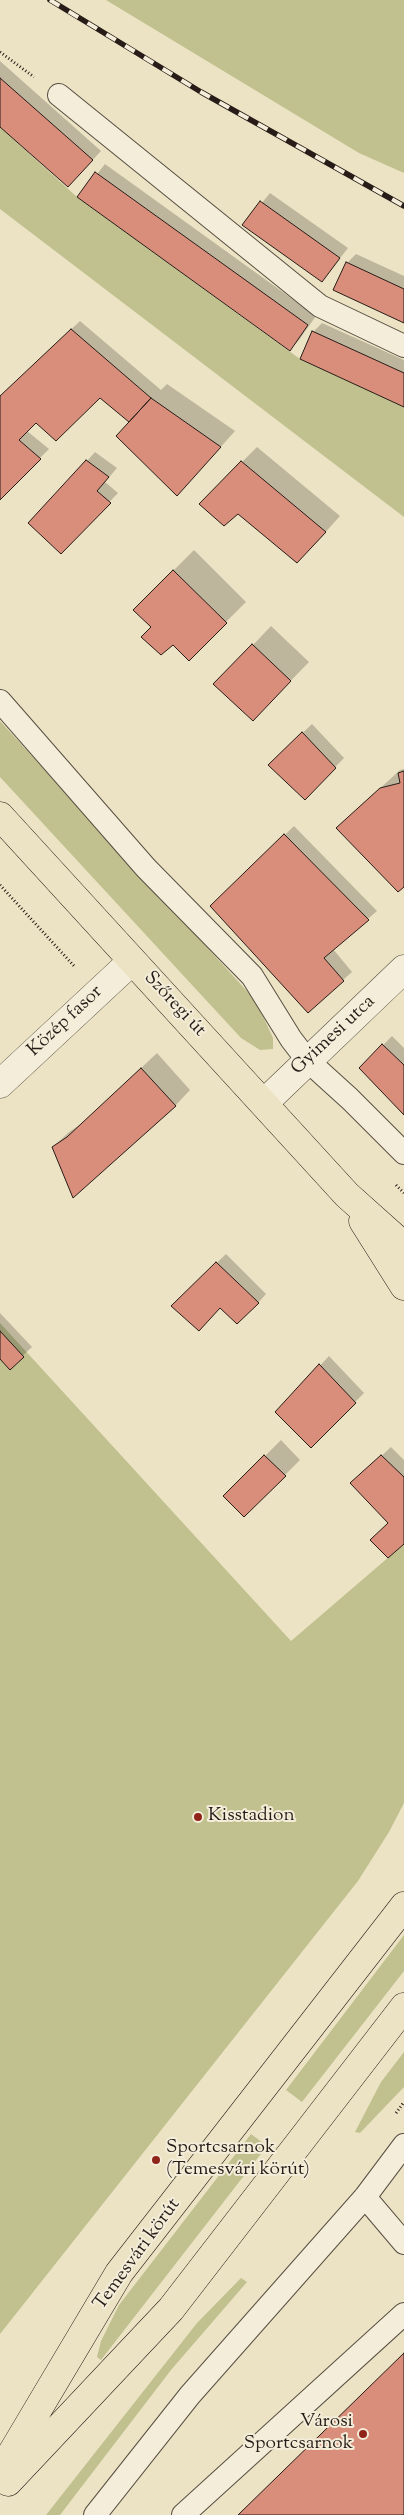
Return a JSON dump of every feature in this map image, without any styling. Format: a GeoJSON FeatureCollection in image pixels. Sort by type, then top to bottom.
{"type":"FeatureCollection","features":[{"type":"Feature","properties":{"kind":"main road","name":"Szőregi út"},"geometry":{"type":"LineString","coordinates":[[0,816],[347,1195],[404,1246]]}},
{"type":"Feature","properties":{"kind":"main road","name":"Szőregi út"},"geometry":{"type":"LineString","coordinates":[[347,1195],[404,1286]]}},
{"type":"Feature","properties":{"kind":"main road","name":"Temesvári körút"},"geometry":{"type":"LineString","coordinates":[[0,2473],[119,2273],[404,1906]]}},
{"type":"Feature","properties":{"kind":"main road"},"geometry":{"type":"LineString","coordinates":[[0,2490],[171,2309],[404,2007]]}},
{"type":"Feature","properties":{"kind":"street","name":"Közép fasor"},"geometry":{"type":"LineString","coordinates":[[0,1084],[132,961]]}},
{"type":"Feature","properties":{"kind":"street","name":"Gyimesi utca"},"geometry":{"type":"LineString","coordinates":[[264,1103],[404,969]]}},
{"type":"Feature","properties":{"kind":"lane"},"geometry":{"type":"LineString","coordinates":[[59,95],[320,306],[404,346]]}},
{"type":"Feature","properties":{"kind":"lane"},"geometry":{"type":"LineString","coordinates":[[0,701],[146,868],[252,976],[290,1039],[307,1060],[350,1099],[404,1153]]}},
{"type":"Feature","properties":{"kind":"lane"},"geometry":{"type":"LineString","coordinates":[[95,2515],[190,2395],[365,2198],[404,2145]]}},
{"type":"Feature","properties":{"kind":"lane"},"geometry":{"type":"LineString","coordinates":[[365,2198],[404,2243]]}},
{"type":"Feature","properties":{"kind":"lane"},"geometry":{"type":"LineString","coordinates":[[183,2515],[404,2314]]}},
{"type":"Feature","properties":{"kind":"path"},"geometry":{"type":"LineString","coordinates":[[0,52],[59,95]]}},
{"type":"Feature","properties":{"kind":"path"},"geometry":{"type":"LineString","coordinates":[[0,885],[98,993]]}},
{"type":"Feature","properties":{"kind":"green space"},"geometry":{"type":"Polygon","coordinates":[[[106,0],[404,0],[404,173],[359,153],[106,0]]]}},
{"type":"Feature","properties":{"kind":"green space"},"geometry":{"type":"Polygon","coordinates":[[[0,127],[77,197],[300,359],[404,407],[404,517],[0,209],[0,127]]]}},
{"type":"Feature","properties":{"kind":"green space"},"geometry":{"type":"Polygon","coordinates":[[[0,721],[256,1001],[273,1038],[273,1049],[260,1050],[241,1038],[0,777],[0,721]]]}},
{"type":"Feature","properties":{"kind":"green space","name":"Kisstadion"},"geometry":{"type":"Polygon","coordinates":[[[0,1323],[291,1641],[404,1544],[404,1803],[389,1832],[358,1881],[0,2334],[0,1323]]]}},
{"type":"Feature","properties":{"kind":"green space"},"geometry":{"type":"Polygon","coordinates":[[[404,1935],[404,1971],[302,2102],[286,2090],[404,1935]]]}},
{"type":"Feature","properties":{"kind":"green space"},"geometry":{"type":"Polygon","coordinates":[[[404,2052],[404,2087],[360,2133],[355,2132],[381,2082],[404,2052]]]}},
{"type":"Feature","properties":{"kind":"green space"},"geometry":{"type":"Polygon","coordinates":[[[251,2134],[267,2146],[101,2360],[97,2357],[101,2341],[119,2305],[251,2134]]]}},
{"type":"Feature","properties":{"kind":"green space"},"geometry":{"type":"Polygon","coordinates":[[[241,2278],[247,2282],[171,2370],[60,2515],[46,2515],[197,2323],[241,2278]]]}},
{"type":"Feature","properties":{"kind":"building"},"geometry":{"type":"Polygon","coordinates":[[[0,78],[93,160],[68,187],[0,127],[0,78]]]}},
{"type":"Feature","properties":{"kind":"building"},"geometry":{"type":"Polygon","coordinates":[[[95,172],[308,325],[290,351],[77,197],[95,172]]]}},
{"type":"Feature","properties":{"kind":"building"},"geometry":{"type":"Polygon","coordinates":[[[260,201],[340,258],[322,282],[242,225],[260,201]]]}},
{"type":"Feature","properties":{"kind":"building"},"geometry":{"type":"Polygon","coordinates":[[[346,262],[404,289],[404,323],[333,290],[346,262]]]}},
{"type":"Feature","properties":{"kind":"building"},"geometry":{"type":"Polygon","coordinates":[[[71,329],[151,398],[129,422],[100,398],[56,441],[36,423],[19,440],[41,459],[0,500],[0,396],[71,329]]]}},
{"type":"Feature","properties":{"kind":"building"},"geometry":{"type":"Polygon","coordinates":[[[312,331],[404,373],[404,407],[300,359],[312,331]]]}},
{"type":"Feature","properties":{"kind":"building"},"geometry":{"type":"Polygon","coordinates":[[[151,398],[221,447],[177,496],[116,436],[151,398]]]}},
{"type":"Feature","properties":{"kind":"building"},"geometry":{"type":"Polygon","coordinates":[[[86,460],[109,477],[97,491],[111,503],[61,554],[28,523],[86,460]]]}},
{"type":"Feature","properties":{"kind":"building"},"geometry":{"type":"Polygon","coordinates":[[[241,461],[326,532],[297,563],[238,514],[224,526],[199,504],[241,461]]]}},
{"type":"Feature","properties":{"kind":"building"},"geometry":{"type":"Polygon","coordinates":[[[173,570],[227,623],[189,661],[173,645],[161,655],[141,637],[151,627],[133,610],[173,570]]]}},
{"type":"Feature","properties":{"kind":"building"},"geometry":{"type":"Polygon","coordinates":[[[252,644],[291,681],[253,721],[213,684],[252,644]]]}},
{"type":"Feature","properties":{"kind":"building"},"geometry":{"type":"Polygon","coordinates":[[[302,732],[336,768],[305,800],[268,765],[302,732]]]}},
{"type":"Feature","properties":{"kind":"building"},"geometry":{"type":"Polygon","coordinates":[[[404,771],[404,887],[398,892],[336,828],[380,788],[400,783],[398,773],[404,771]]]}},
{"type":"Feature","properties":{"kind":"building"},"geometry":{"type":"Polygon","coordinates":[[[284,834],[369,920],[324,958],[344,981],[308,1013],[210,906],[284,834]]]}},
{"type":"Feature","properties":{"kind":"building"},"geometry":{"type":"Polygon","coordinates":[[[382,1044],[404,1065],[404,1115],[359,1068],[382,1044]]]}},
{"type":"Feature","properties":{"kind":"building"},"geometry":{"type":"Polygon","coordinates":[[[141,1068],[176,1106],[73,1198],[52,1147],[67,1137],[141,1068]]]}},
{"type":"Feature","properties":{"kind":"building"},"geometry":{"type":"Polygon","coordinates":[[[216,1262],[259,1303],[237,1324],[220,1308],[199,1331],[171,1306],[216,1262]]]}},
{"type":"Feature","properties":{"kind":"building"},"geometry":{"type":"Polygon","coordinates":[[[0,1331],[24,1357],[10,1370],[0,1359],[0,1331]]]}},
{"type":"Feature","properties":{"kind":"building"},"geometry":{"type":"Polygon","coordinates":[[[319,1364],[356,1403],[311,1448],[275,1412],[319,1364]]]}},
{"type":"Feature","properties":{"kind":"building"},"geometry":{"type":"Polygon","coordinates":[[[264,1455],[286,1476],[244,1517],[223,1496],[264,1455]]]}},
{"type":"Feature","properties":{"kind":"building"},"geometry":{"type":"Polygon","coordinates":[[[381,1455],[404,1477],[404,1544],[388,1558],[370,1540],[388,1523],[350,1483],[381,1455]]]}},
{"type":"Feature","properties":{"kind":"building","name":"Városi Sportcsarnok"},"geometry":{"type":"Polygon","coordinates":[[[404,2353],[404,2515],[238,2515],[404,2353]]]}},
{"type":"Feature","properties":{"kind":"railway"},"geometry":{"type":"LineString","coordinates":[[50,0],[201,92],[404,206]]}},
{"type":"Feature","properties":{"kind":"place","name":"Kisstadion"},"geometry":{"type":"Point","coordinates":[198,1817]}},
{"type":"Feature","properties":{"kind":"place","name":"Sportcsarnok (Temesvári körút)"},"geometry":{"type":"Point","coordinates":[156,2160]}},
{"type":"Feature","properties":{"kind":"place","name":"Városi Sportcsarnok"},"geometry":{"type":"Point","coordinates":[363,2434]}}]}
